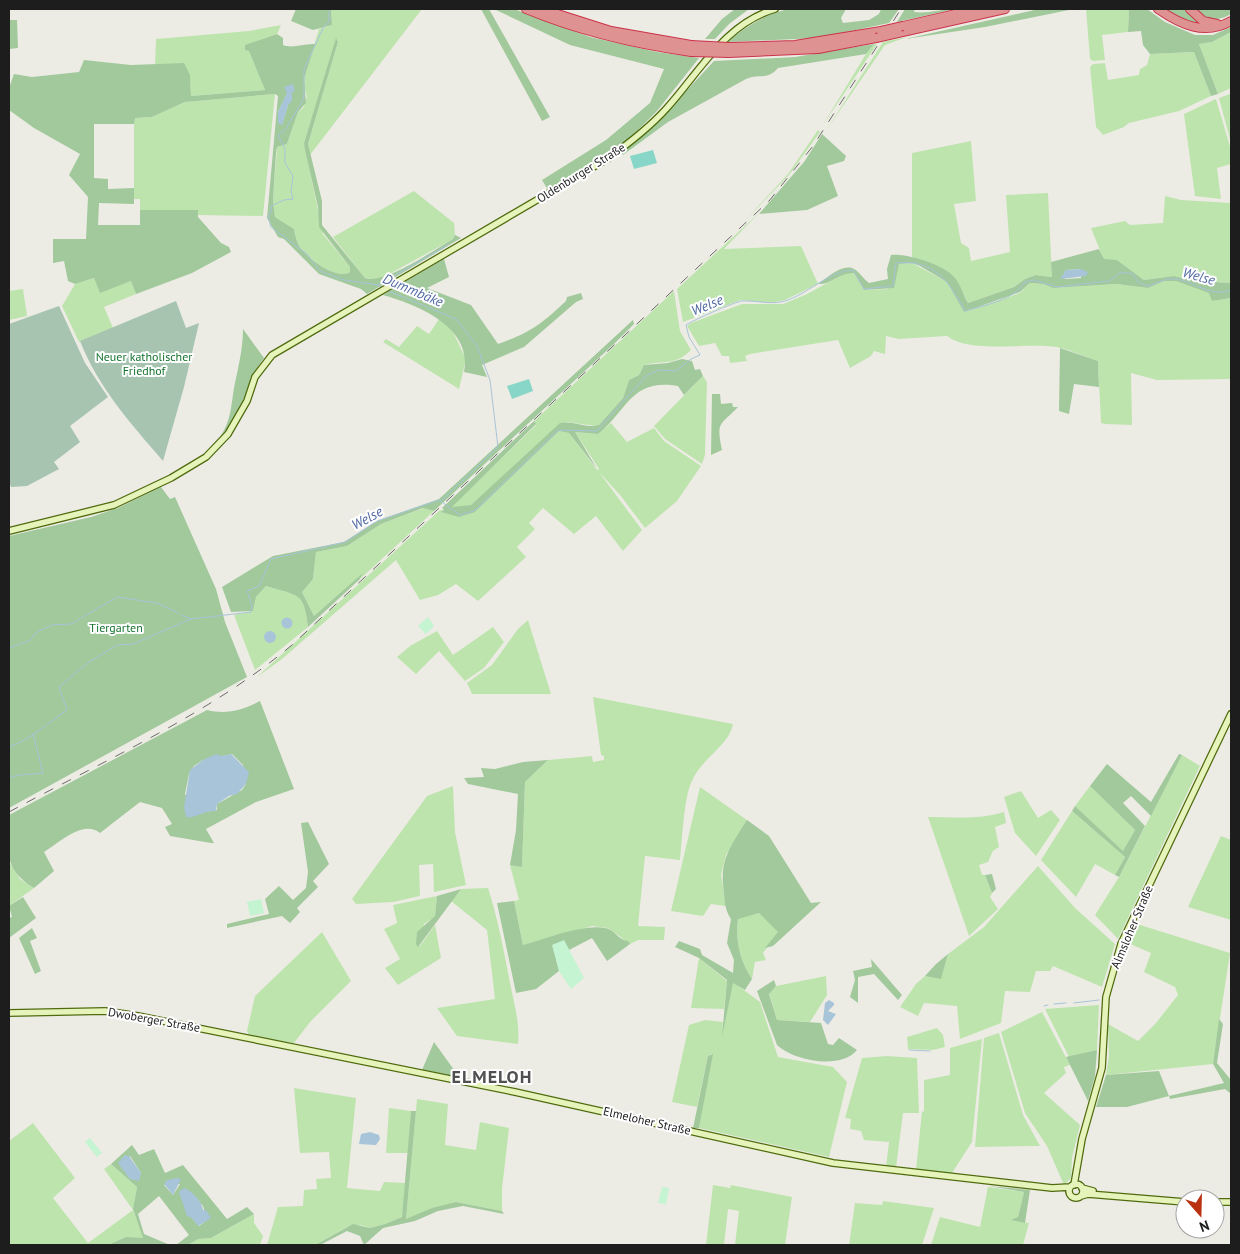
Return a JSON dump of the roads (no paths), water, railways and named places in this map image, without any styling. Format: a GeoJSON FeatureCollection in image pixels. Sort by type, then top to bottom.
{"type":"FeatureCollection","features":[{"type":"Feature","properties":{"kind":"highway"},"geometry":{"type":"LineString","coordinates":[[526,9],[597,34],[658,47],[729,50],[810,50],[876,38],[1005,9]]}},
{"type":"Feature","properties":{"kind":"highway"},"geometry":{"type":"LineString","coordinates":[[542,9],[611,31],[691,48]]}},
{"type":"Feature","properties":{"kind":"highway"},"geometry":{"type":"LineString","coordinates":[[729,50],[795,45],[881,31],[977,9]]}},
{"type":"Feature","properties":{"kind":"highway"},"geometry":{"type":"LineString","coordinates":[[1158,9],[1180,23],[1196,28],[1218,27],[1231,21]]}},
{"type":"Feature","properties":{"kind":"highway"},"geometry":{"type":"LineString","coordinates":[[1190,9],[1198,18],[1210,23],[1231,21]]}},
{"type":"Feature","properties":{"kind":"street","name":"Oldenburger Straße"},"geometry":{"type":"LineString","coordinates":[[9,531],[114,505],[163,482],[206,457],[228,434],[247,401],[255,377],[272,356],[613,155],[644,132],[666,109],[722,41],[748,21],[775,9]]}},
{"type":"Feature","properties":{"kind":"street","name":"Almsloher Straße"},"geometry":{"type":"LineString","coordinates":[[1081,1196],[1075,1187],[1079,1153],[1102,1068],[1106,997],[1120,947],[1231,714]]}},
{"type":"Feature","properties":{"kind":"street","name":"Dwoberger Straße"},"geometry":{"type":"LineString","coordinates":[[9,1013],[118,1012],[246,1038]]}},
{"type":"Feature","properties":{"kind":"street","name":"Elmeloher Straße"},"geometry":{"type":"LineString","coordinates":[[246,1038],[515,1092],[833,1163],[1052,1188],[1075,1187]]}},
{"type":"Feature","properties":{"kind":"street"},"geometry":{"type":"LineString","coordinates":[[1127,1198],[1075,1187],[1075,1198],[1088,1194],[1127,1198],[1175,1201]]}},
{"type":"Feature","properties":{"kind":"waterway","name":"Dummbäke"},"geometry":{"type":"LineString","coordinates":[[329,9],[329,22],[324,26],[304,69],[304,96],[302,102],[285,130],[278,135],[285,149],[285,163],[293,176],[291,191],[293,199],[284,200],[271,206],[271,212],[268,216],[271,227],[307,254],[320,271],[344,280],[378,285],[383,288]]}},
{"type":"Feature","properties":{"kind":"waterway"},"geometry":{"type":"LineString","coordinates":[[378,285],[448,245]]}},
{"type":"Feature","properties":{"kind":"waterway","name":"Welse"},"geometry":{"type":"LineString","coordinates":[[9,747],[32,736],[67,710],[59,687],[86,664],[117,645],[133,644],[191,619],[251,612],[252,606],[247,591],[259,586],[271,559],[345,542],[377,521],[439,500],[460,515],[474,511],[558,430],[597,431],[646,376],[658,370],[676,371],[691,359],[700,355],[689,337],[686,325],[732,304],[742,301],[782,302],[836,274],[853,270],[864,289],[893,286],[896,263],[921,265],[939,274],[953,290],[965,311],[1006,298],[1025,282],[1034,280],[1057,287],[1109,281],[1121,272],[1133,274],[1138,282],[1148,286],[1164,280],[1175,279],[1209,291],[1223,292],[1231,290]]}},
{"type":"Feature","properties":{"kind":"waterway","name":"Dummbäke"},"geometry":{"type":"LineString","coordinates":[[386,290],[456,319],[477,346],[490,380],[498,447],[442,500]]}},
{"type":"Feature","properties":{"kind":"waterway","name":"Welse"},"geometry":{"type":"LineString","coordinates":[[9,648],[29,641],[37,632],[52,625],[71,624],[117,597],[157,603],[178,613]]}},
{"type":"Feature","properties":{"kind":"waterway","name":"Welse"},"geometry":{"type":"LineString","coordinates":[[181,615],[191,619]]}},
{"type":"Feature","properties":{"kind":"waterway","name":"Welse"},"geometry":{"type":"LineString","coordinates":[[9,775],[12,777],[43,773],[33,734]]}},
{"type":"Feature","properties":{"kind":"waterway"},"geometry":{"type":"LineString","coordinates":[[1074,1003],[1099,1000]]}},
{"type":"Feature","properties":{"kind":"waterway"},"geometry":{"type":"LineString","coordinates":[[1054,1004],[1066,1003]]}},
{"type":"Feature","properties":{"kind":"waterway"},"geometry":{"type":"LineString","coordinates":[[1044,1006],[1048,1005]]}},
{"type":"Feature","properties":{"kind":"waterway"},"geometry":{"type":"LineString","coordinates":[[909,1050],[930,1051]]}},
{"type":"Feature","properties":{"kind":"railway"},"geometry":{"type":"LineString","coordinates":[[9,812],[191,715],[260,670],[292,645],[769,201],[813,146],[901,9]]}},
{"type":"Feature","properties":{"kind":"district","name":"ELMELOH"},"geometry":{"type":"Point","coordinates":[492,1077]}},
{"type":"Feature","properties":{"kind":"park label","name":"Neuer katholischer Friedhof"},"geometry":{"type":"Point","coordinates":[144,364]}},
{"type":"Feature","properties":{"kind":"park label","name":"Tiergarten"},"geometry":{"type":"Point","coordinates":[116,628]}}]}
